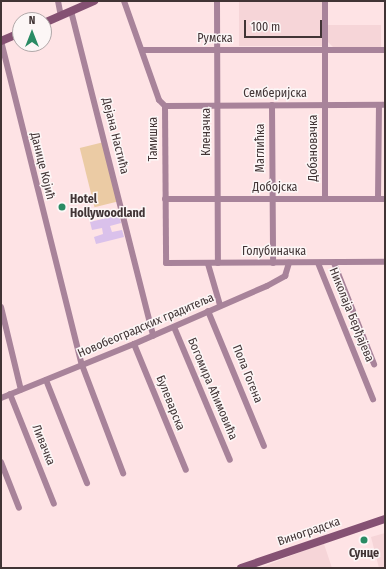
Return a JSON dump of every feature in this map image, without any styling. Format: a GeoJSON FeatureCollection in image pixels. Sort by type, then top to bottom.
{"type":"FeatureCollection","features":[{"type":"Feature","properties":{"kind":"street"},"geometry":{"type":"LineString","coordinates":[[58,1],[61,16]]}},
{"type":"Feature","properties":{"kind":"street"},"geometry":{"type":"LineString","coordinates":[[52,20],[94,1]]}},
{"type":"Feature","properties":{"kind":"street","name":"Тамишка"},"geometry":{"type":"LineString","coordinates":[[124,1],[159,100],[165,106],[165,261]]}},
{"type":"Feature","properties":{"kind":"street","name":"Кленачка"},"geometry":{"type":"LineString","coordinates":[[217,1],[218,263]]}},
{"type":"Feature","properties":{"kind":"street","name":"Добановачка"},"geometry":{"type":"LineString","coordinates":[[325,1],[325,199]]}},
{"type":"Feature","properties":{"kind":"street","name":"Дејана Настића"},"geometry":{"type":"LineString","coordinates":[[72,11],[153,336]]}},
{"type":"Feature","properties":{"kind":"street"},"geometry":{"type":"LineString","coordinates":[[1,41],[12,36]]}},
{"type":"Feature","properties":{"kind":"street","name":"Данице Којић"},"geometry":{"type":"LineString","coordinates":[[1,41],[82,365],[124,473]]}},
{"type":"Feature","properties":{"kind":"street","name":"Румска"},"geometry":{"type":"LineString","coordinates":[[142,50],[385,50]]}},
{"type":"Feature","properties":{"kind":"street","name":"Маглићка"},"geometry":{"type":"LineString","coordinates":[[272,105],[273,263]]}},
{"type":"Feature","properties":{"kind":"street"},"geometry":{"type":"LineString","coordinates":[[378,199],[382,105]]}},
{"type":"Feature","properties":{"kind":"street","name":"Семберијска"},"geometry":{"type":"LineString","coordinates":[[165,106],[382,105]]}},
{"type":"Feature","properties":{"kind":"street","name":"Добојска"},"geometry":{"type":"LineString","coordinates":[[165,199],[385,199]]}},
{"type":"Feature","properties":{"kind":"street","name":"Голубиначка"},"geometry":{"type":"LineString","coordinates":[[165,261],[173,264],[385,262]]}},
{"type":"Feature","properties":{"kind":"street","name":"Новобеоградских градитеља"},"geometry":{"type":"LineString","coordinates":[[1,398],[153,336],[282,278],[288,272],[289,263]]}},
{"type":"Feature","properties":{"kind":"street","name":"Николаја Берђајева"},"geometry":{"type":"LineString","coordinates":[[318,263],[373,399]]}},
{"type":"Feature","properties":{"kind":"street"},"geometry":{"type":"LineString","coordinates":[[334,263],[374,364]]}},
{"type":"Feature","properties":{"kind":"street"},"geometry":{"type":"LineString","coordinates":[[208,264],[220,305]]}},
{"type":"Feature","properties":{"kind":"street"},"geometry":{"type":"LineString","coordinates":[[1,307],[21,390]]}},
{"type":"Feature","properties":{"kind":"street","name":"Пола Гогена"},"geometry":{"type":"LineString","coordinates":[[208,311],[264,446]]}},
{"type":"Feature","properties":{"kind":"street","name":"Богомира Аћимовића"},"geometry":{"type":"LineString","coordinates":[[174,327],[230,460]]}},
{"type":"Feature","properties":{"kind":"street","name":"Булеварска"},"geometry":{"type":"LineString","coordinates":[[134,344],[186,470]]}},
{"type":"Feature","properties":{"kind":"street"},"geometry":{"type":"LineString","coordinates":[[46,380],[87,483]]}},
{"type":"Feature","properties":{"kind":"street","name":"Ливачка"},"geometry":{"type":"LineString","coordinates":[[10,394],[54,504]]}},
{"type":"Feature","properties":{"kind":"street"},"geometry":{"type":"LineString","coordinates":[[1,462],[19,508]]}},
{"type":"Feature","properties":{"kind":"street","name":"Виноградска"},"geometry":{"type":"LineString","coordinates":[[241,568],[385,519]]}},
{"type":"Feature","properties":{"kind":"shaded area"},"geometry":{"type":"Polygon","coordinates":[[[239,1],[323,1],[323,46],[239,46],[239,1]]]}},
{"type":"Feature","properties":{"kind":"shaded area"},"geometry":{"type":"Polygon","coordinates":[[[328,25],[381,25],[381,48],[334,48],[328,42],[328,25]]]}},
{"type":"Feature","properties":{"kind":"shaded area"},"geometry":{"type":"Polygon","coordinates":[[[104,142],[119,201],[94,207],[80,148],[104,142]]]}},
{"type":"Feature","properties":{"kind":"shaded area"},"geometry":{"type":"Polygon","coordinates":[[[119,215],[121,223],[110,226],[112,232],[122,230],[124,237],[96,244],[94,237],[103,234],[102,228],[92,230],[90,222],[119,215]]]}},
{"type":"Feature","properties":{"kind":"shaded area"},"geometry":{"type":"Polygon","coordinates":[[[385,533],[385,568],[379,568],[371,537],[385,533]]]}},
{"type":"Feature","properties":{"kind":"shaded area"},"geometry":{"type":"Polygon","coordinates":[[[324,544],[332,568],[260,568],[308,549],[324,544]]]}},
{"type":"Feature","properties":{"kind":"place","name":"Hotel Hollywoodland"},"geometry":{"type":"Point","coordinates":[62,207]}},
{"type":"Feature","properties":{"kind":"place","name":"Сунце"},"geometry":{"type":"Point","coordinates":[364,540]}}]}
